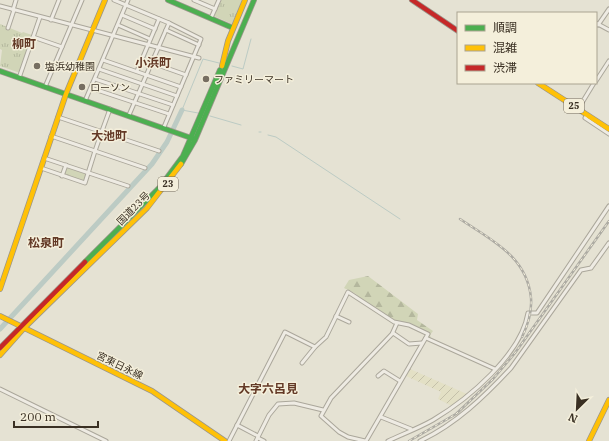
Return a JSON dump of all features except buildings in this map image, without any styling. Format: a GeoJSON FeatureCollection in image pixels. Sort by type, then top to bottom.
{"type":"FeatureCollection","features":[{"type":"Feature","properties":{"kind":"main road"},"geometry":{"type":"LineString","coordinates":[[0,289],[66,94],[105,0]]}},
{"type":"Feature","properties":{"kind":"main road"},"geometry":{"type":"LineString","coordinates":[[168,0],[233,28]]}},
{"type":"Feature","properties":{"kind":"main road"},"geometry":{"type":"LineString","coordinates":[[224,67],[228,41],[245,0]]}},
{"type":"Feature","properties":{"kind":"main road","name":"国道23号"},"geometry":{"type":"LineString","coordinates":[[224,67],[250,0]]}},
{"type":"Feature","properties":{"kind":"main road","name":"国道23号"},"geometry":{"type":"LineString","coordinates":[[0,348],[164,189],[186,158],[254,0]]}},
{"type":"Feature","properties":{"kind":"main road"},"geometry":{"type":"LineString","coordinates":[[224,67],[257,0]]}},
{"type":"Feature","properties":{"kind":"main road"},"geometry":{"type":"LineString","coordinates":[[412,0],[457,29]]}},
{"type":"Feature","properties":{"kind":"main road"},"geometry":{"type":"LineString","coordinates":[[418,0],[457,25]]}},
{"type":"Feature","properties":{"kind":"main road"},"geometry":{"type":"LineString","coordinates":[[0,72],[174,130],[193,139]]}},
{"type":"Feature","properties":{"kind":"main road","name":"25"},"geometry":{"type":"LineString","coordinates":[[540,84],[609,129]]}},
{"type":"Feature","properties":{"kind":"main road","name":"25"},"geometry":{"type":"LineString","coordinates":[[547,84],[609,126]]}},
{"type":"Feature","properties":{"kind":"main road","name":"宮東日永線"},"geometry":{"type":"LineString","coordinates":[[0,316],[152,391],[225,441]]}},
{"type":"Feature","properties":{"kind":"main road","name":"国道23号"},"geometry":{"type":"LineString","coordinates":[[0,355],[22,327]]}},
{"type":"Feature","properties":{"kind":"main road"},"geometry":{"type":"LineString","coordinates":[[589,441],[609,400]]}},
{"type":"Feature","properties":{"kind":"street"},"geometry":{"type":"LineString","coordinates":[[8,28],[16,0]]}},
{"type":"Feature","properties":{"kind":"street"},"geometry":{"type":"LineString","coordinates":[[51,20],[59,0]]}},
{"type":"Feature","properties":{"kind":"street"},"geometry":{"type":"LineString","coordinates":[[46,87],[82,0]]}},
{"type":"Feature","properties":{"kind":"street"},"geometry":{"type":"LineString","coordinates":[[114,0],[201,37],[164,127]]}},
{"type":"Feature","properties":{"kind":"street"},"geometry":{"type":"LineString","coordinates":[[85,101],[128,0]]}},
{"type":"Feature","properties":{"kind":"street"},"geometry":{"type":"LineString","coordinates":[[194,0],[215,9]]}},
{"type":"Feature","properties":{"kind":"street"},"geometry":{"type":"LineString","coordinates":[[211,18],[219,0]]}},
{"type":"Feature","properties":{"kind":"street"},"geometry":{"type":"LineString","coordinates":[[0,6],[199,58]]}},
{"type":"Feature","properties":{"kind":"street"},"geometry":{"type":"LineString","coordinates":[[609,9],[597,24],[609,30]]}},
{"type":"Feature","properties":{"kind":"street"},"geometry":{"type":"LineString","coordinates":[[122,15],[155,29]]}},
{"type":"Feature","properties":{"kind":"street"},"geometry":{"type":"LineString","coordinates":[[19,78],[40,17]]}},
{"type":"Feature","properties":{"kind":"street"},"geometry":{"type":"LineString","coordinates":[[137,71],[159,19]]}},
{"type":"Feature","properties":{"kind":"street"},"geometry":{"type":"LineString","coordinates":[[129,116],[169,23]]}},
{"type":"Feature","properties":{"kind":"street"},"geometry":{"type":"LineString","coordinates":[[118,25],[150,39]]}},
{"type":"Feature","properties":{"kind":"street"},"geometry":{"type":"LineString","coordinates":[[166,30],[199,44]]}},
{"type":"Feature","properties":{"kind":"street"},"geometry":{"type":"LineString","coordinates":[[33,37],[62,47]]}},
{"type":"Feature","properties":{"kind":"street"},"geometry":{"type":"LineString","coordinates":[[103,60],[181,87]]}},
{"type":"Feature","properties":{"kind":"street"},"geometry":{"type":"LineString","coordinates":[[597,79],[609,61]]}},
{"type":"Feature","properties":{"kind":"street"},"geometry":{"type":"LineString","coordinates":[[152,63],[186,74]]}},
{"type":"Feature","properties":{"kind":"street"},"geometry":{"type":"LineString","coordinates":[[99,69],[177,96]]}},
{"type":"Feature","properties":{"kind":"street"},"geometry":{"type":"LineString","coordinates":[[95,79],[173,105]]}},
{"type":"Feature","properties":{"kind":"street"},"geometry":{"type":"LineString","coordinates":[[580,106],[594,84]]}},
{"type":"Feature","properties":{"kind":"street"},"geometry":{"type":"LineString","coordinates":[[91,88],[170,114]]}},
{"type":"Feature","properties":{"kind":"street"},"geometry":{"type":"LineString","coordinates":[[41,168],[85,183],[110,109]]}},
{"type":"Feature","properties":{"kind":"street"},"geometry":{"type":"LineString","coordinates":[[587,115],[585,118],[609,134]]}},
{"type":"Feature","properties":{"kind":"street"},"geometry":{"type":"LineString","coordinates":[[58,117],[159,151]]}},
{"type":"Feature","properties":{"kind":"street"},"geometry":{"type":"LineString","coordinates":[[51,136],[145,168]]}},
{"type":"Feature","properties":{"kind":"street"},"geometry":{"type":"LineString","coordinates":[[44,158],[128,186]]}},
{"type":"Feature","properties":{"kind":"street"},"geometry":{"type":"LineString","coordinates":[[62,176],[66,165]]}},
{"type":"Feature","properties":{"kind":"street"},"geometry":{"type":"LineString","coordinates":[[388,441],[430,421],[456,405],[495,369],[518,339],[528,313],[537,313],[609,207]]}},
{"type":"Feature","properties":{"kind":"street"},"geometry":{"type":"LineString","coordinates":[[420,441],[458,418],[493,387],[511,368],[581,270],[591,268],[609,243]]}},
{"type":"Feature","properties":{"kind":"street"},"geometry":{"type":"LineString","coordinates":[[302,363],[315,347],[326,337],[348,292],[397,322],[409,325],[428,334],[366,441],[348,437],[339,432],[321,416],[331,398],[393,333],[397,322]]}},
{"type":"Feature","properties":{"kind":"street"},"geometry":{"type":"LineString","coordinates":[[336,316],[349,322]]}},
{"type":"Feature","properties":{"kind":"street"},"geometry":{"type":"LineString","coordinates":[[229,441],[284,332],[315,347]]}},
{"type":"Feature","properties":{"kind":"street"},"geometry":{"type":"LineString","coordinates":[[393,333],[409,344],[422,343]]}},
{"type":"Feature","properties":{"kind":"street"},"geometry":{"type":"LineString","coordinates":[[426,338],[495,369]]}},
{"type":"Feature","properties":{"kind":"street"},"geometry":{"type":"LineString","coordinates":[[378,376],[384,371],[400,381]]}},
{"type":"Feature","properties":{"kind":"street"},"geometry":{"type":"LineString","coordinates":[[0,389],[106,441]]}},
{"type":"Feature","properties":{"kind":"street"},"geometry":{"type":"LineString","coordinates":[[258,438],[271,412],[282,402],[323,410]]}},
{"type":"Feature","properties":{"kind":"street"},"geometry":{"type":"LineString","coordinates":[[381,417],[411,429]]}},
{"type":"Feature","properties":{"kind":"street"},"geometry":{"type":"LineString","coordinates":[[237,425],[264,441]]}},
{"type":"Feature","properties":{"kind":"street"},"geometry":{"type":"LineString","coordinates":[[345,441],[348,437]]}},
{"type":"Feature","properties":{"kind":"shaded area"},"geometry":{"type":"Polygon","coordinates":[[[410,369],[467,394],[452,406],[438,399],[441,392],[406,376],[410,369]]]}},
{"type":"Feature","properties":{"kind":"green space"},"geometry":{"type":"Polygon","coordinates":[[[221,0],[242,0],[232,24],[214,16],[221,0]]]}},
{"type":"Feature","properties":{"kind":"green space"},"geometry":{"type":"Polygon","coordinates":[[[0,24],[22,33],[32,35],[20,73],[0,66],[2,50],[0,49],[0,24]]]}},
{"type":"Feature","properties":{"kind":"green space"},"geometry":{"type":"Polygon","coordinates":[[[67,167],[86,173],[84,181],[64,174],[67,167]]]}},
{"type":"Feature","properties":{"kind":"green space"},"geometry":{"type":"Polygon","coordinates":[[[368,276],[418,314],[417,320],[433,331],[430,335],[431,338],[429,337],[429,334],[407,323],[395,321],[360,299],[356,294],[344,288],[349,280],[368,276]]]}},
{"type":"Feature","properties":{"kind":"waterway"},"geometry":{"type":"LineString","coordinates":[[232,66],[243,69],[251,39]]}},
{"type":"Feature","properties":{"kind":"waterway"},"geometry":{"type":"LineString","coordinates":[[198,113],[182,110],[203,59],[219,63]]}},
{"type":"Feature","properties":{"kind":"waterway"},"geometry":{"type":"LineString","coordinates":[[0,329],[152,164],[167,142],[182,110]]}},
{"type":"Feature","properties":{"kind":"waterway"},"geometry":{"type":"LineString","coordinates":[[210,116],[241,125]]}},
{"type":"Feature","properties":{"kind":"waterway"},"geometry":{"type":"LineString","coordinates":[[268,135],[276,137],[400,219]]}},
{"type":"Feature","properties":{"kind":"railway"},"geometry":{"type":"LineString","coordinates":[[460,219],[506,251],[523,271],[528,283],[531,308],[522,337]]}},
{"type":"Feature","properties":{"kind":"railway"},"geometry":{"type":"LineString","coordinates":[[409,441],[456,414],[493,379],[515,353],[609,221]]}},
{"type":"Feature","properties":{"kind":"traffic: fast"},"geometry":{"type":"LineString","coordinates":[[168,0],[233,28]]}},
{"type":"Feature","properties":{"kind":"traffic: fast"},"geometry":{"type":"LineString","coordinates":[[181,164],[195,140],[254,0]]}},
{"type":"Feature","properties":{"kind":"traffic: fast"},"geometry":{"type":"LineString","coordinates":[[85,262],[160,187],[183,156],[220,70]]}},
{"type":"Feature","properties":{"kind":"traffic: fast"},"geometry":{"type":"LineString","coordinates":[[0,71],[194,139]]}},
{"type":"Feature","properties":{"kind":"traffic: slow"},"geometry":{"type":"LineString","coordinates":[[0,289],[66,94],[105,0]]}},
{"type":"Feature","properties":{"kind":"traffic: slow"},"geometry":{"type":"LineString","coordinates":[[222,66],[228,41],[245,0]]}},
{"type":"Feature","properties":{"kind":"traffic: slow"},"geometry":{"type":"LineString","coordinates":[[540,84],[609,129]]}},
{"type":"Feature","properties":{"kind":"traffic: slow"},"geometry":{"type":"LineString","coordinates":[[0,355],[24,328],[147,208],[181,164]]}},
{"type":"Feature","properties":{"kind":"traffic: slow"},"geometry":{"type":"LineString","coordinates":[[0,316],[152,391],[225,441]]}},
{"type":"Feature","properties":{"kind":"traffic: slow"},"geometry":{"type":"LineString","coordinates":[[589,441],[609,400]]}},
{"type":"Feature","properties":{"kind":"traffic: jam"},"geometry":{"type":"LineString","coordinates":[[412,0],[457,30]]}},
{"type":"Feature","properties":{"kind":"traffic: jam"},"geometry":{"type":"LineString","coordinates":[[0,348],[85,262]]}},
{"type":"Feature","properties":{"kind":"place","name":"塩浜幼稚園"},"geometry":{"type":"Point","coordinates":[37,66]}},
{"type":"Feature","properties":{"kind":"place","name":"ファミリーマート"},"geometry":{"type":"Point","coordinates":[206,79]}},
{"type":"Feature","properties":{"kind":"place","name":"ローソン"},"geometry":{"type":"Point","coordinates":[82,87]}},
{"type":"Feature","properties":{"kind":"district","name":"柳町"},"geometry":{"type":"Point","coordinates":[24,44]}},
{"type":"Feature","properties":{"kind":"district","name":"小浜町"},"geometry":{"type":"Point","coordinates":[153,63]}},
{"type":"Feature","properties":{"kind":"district","name":"大池町"},"geometry":{"type":"Point","coordinates":[109,136]}},
{"type":"Feature","properties":{"kind":"district","name":"松泉町"},"geometry":{"type":"Point","coordinates":[46,243]}},
{"type":"Feature","properties":{"kind":"district","name":"大字六呂見"},"geometry":{"type":"Point","coordinates":[268,389]}}]}
